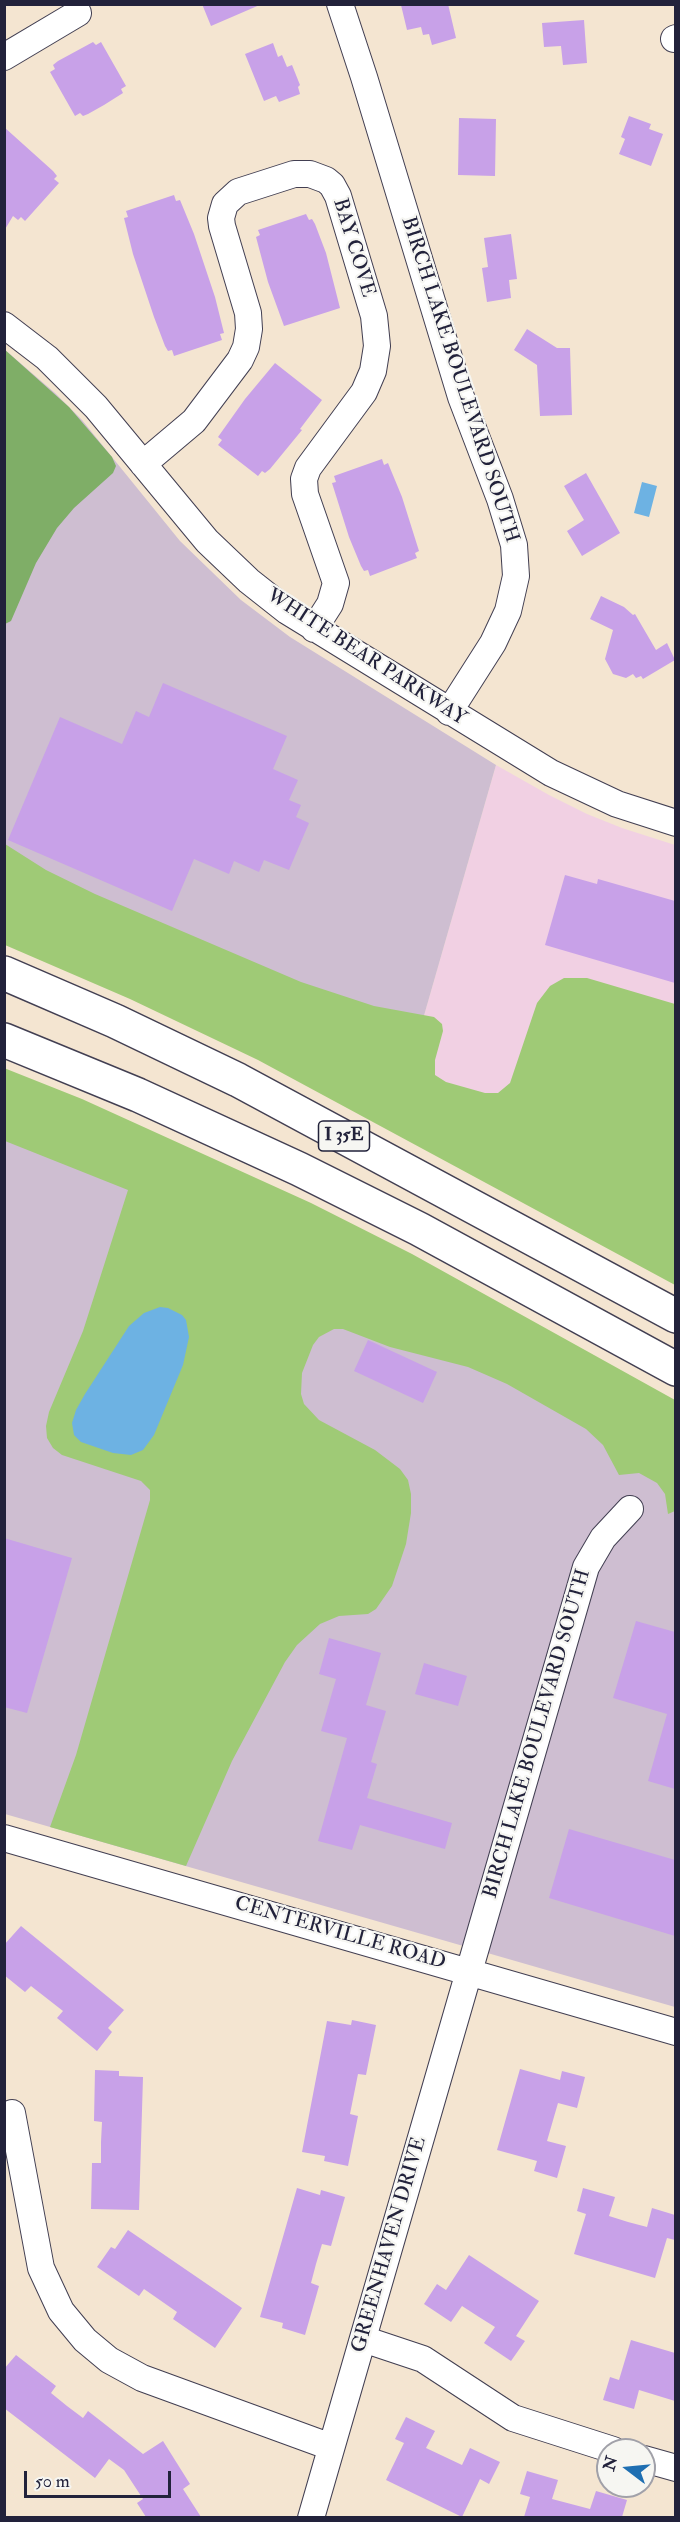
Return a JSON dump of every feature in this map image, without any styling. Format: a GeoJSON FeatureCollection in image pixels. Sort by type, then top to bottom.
{"type":"FeatureCollection","features":[{"type":"Feature","properties":{"kind":"highway","name":"I 35E"},"geometry":{"type":"LineString","coordinates":[[4,973],[126,1026],[248,1085],[675,1316]]}},
{"type":"Feature","properties":{"kind":"highway","name":"I 35E"},"geometry":{"type":"LineString","coordinates":[[4,1040],[169,1108],[309,1174],[419,1229],[675,1369]]}},
{"type":"Feature","properties":{"kind":"street","name":"BIRCH LAKE BOULEVARD SOUTH"},"geometry":{"type":"LineString","coordinates":[[340,4],[461,397],[503,505],[514,545],[515,579],[508,611],[493,643],[449,712]]}},
{"type":"Feature","properties":{"kind":"street"},"geometry":{"type":"LineString","coordinates":[[4,57],[78,13]]}},
{"type":"Feature","properties":{"kind":"street","name":"BAY COVE"},"geometry":{"type":"LineString","coordinates":[[143,464],[194,421],[240,360],[246,347],[249,318],[222,226],[221,218],[225,204],[238,192],[294,174],[310,174],[326,180],[338,196],[374,316],[377,346],[368,386],[308,468],[303,479],[305,494],[336,583],[332,600],[314,629]]}},
{"type":"Feature","properties":{"kind":"street","name":"WHITE BEAR PARKWAY"},"geometry":{"type":"LineString","coordinates":[[4,324],[72,382],[96,407],[185,517],[218,552],[270,598],[314,629],[568,783],[617,804],[675,823]]}},
{"type":"Feature","properties":{"kind":"street","name":"BIRCH LAKE BOULEVARD SOUTH"},"geometry":{"type":"LineString","coordinates":[[468,1971],[586,1567],[603,1538],[630,1509]]}},
{"type":"Feature","properties":{"kind":"street","name":"CENTERVILLE ROAD"},"geometry":{"type":"LineString","coordinates":[[4,1838],[675,2032]]}},
{"type":"Feature","properties":{"kind":"street","name":"GREENHAVEN DRIVE"},"geometry":{"type":"LineString","coordinates":[[311,2517],[468,1971]]}},
{"type":"Feature","properties":{"kind":"street"},"geometry":{"type":"LineString","coordinates":[[12,2113],[41,2268],[61,2311],[85,2340],[109,2360],[142,2378],[331,2447]]}},
{"type":"Feature","properties":{"kind":"street"},"geometry":{"type":"LineString","coordinates":[[363,2339],[423,2359],[513,2418],[596,2445]]}},
{"type":"Feature","properties":{"kind":"street"},"geometry":{"type":"LineString","coordinates":[[656,2462],[675,2468]]}},
{"type":"Feature","properties":{"kind":"shaded area"},"geometry":{"type":"Polygon","coordinates":[[[4,349],[82,420],[180,541],[241,600],[290,637],[496,765],[398,1106],[5,918],[4,349]]]}},
{"type":"Feature","properties":{"kind":"shaded area"},"geometry":{"type":"Polygon","coordinates":[[[496,765],[587,814],[675,845],[675,1257],[398,1106],[496,765]]]}},
{"type":"Feature","properties":{"kind":"shaded area"},"geometry":{"type":"Polygon","coordinates":[[[4,1105],[675,1440],[675,2007],[5,1814],[4,1105]]]}},
{"type":"Feature","properties":{"kind":"green space"},"geometry":{"type":"Polygon","coordinates":[[[4,349],[69,407],[112,457],[116,466],[113,473],[74,508],[57,528],[36,563],[11,621],[5,624],[4,349]]]}},
{"type":"Feature","properties":{"kind":"green space"},"geometry":{"type":"Polygon","coordinates":[[[5,844],[46,870],[95,894],[301,982],[374,1006],[434,1017],[442,1024],[443,1031],[435,1060],[435,1075],[446,1082],[485,1093],[498,1093],[510,1083],[537,1003],[550,986],[564,978],[587,978],[675,1004],[675,1285],[258,1060],[130,999],[5,945],[5,844]]]}},
{"type":"Feature","properties":{"kind":"green space"},"geometry":{"type":"Polygon","coordinates":[[[4,1068],[82,1099],[311,1203],[412,1254],[675,1400],[675,1511],[668,1514],[665,1494],[657,1483],[639,1473],[619,1475],[603,1445],[586,1429],[507,1384],[468,1367],[390,1347],[343,1329],[334,1329],[319,1337],[313,1345],[302,1373],[301,1394],[304,1404],[319,1420],[375,1450],[400,1469],[408,1480],[411,1494],[411,1513],[406,1544],[392,1586],[376,1609],[368,1614],[339,1616],[320,1624],[297,1645],[285,1662],[232,1761],[186,1866],[50,1827],[76,1755],[150,1500],[150,1490],[141,1481],[62,1455],[53,1448],[47,1438],[46,1426],[49,1412],[83,1331],[128,1190],[5,1141],[4,1068]]]}},
{"type":"Feature","properties":{"kind":"water"},"geometry":{"type":"Polygon","coordinates":[[[642,482],[657,486],[649,517],[634,513],[642,482]]]}},
{"type":"Feature","properties":{"kind":"water"},"geometry":{"type":"Polygon","coordinates":[[[160,1307],[182,1315],[186,1320],[189,1337],[183,1365],[154,1435],[143,1450],[131,1455],[113,1453],[81,1442],[74,1435],[72,1423],[85,1394],[129,1326],[144,1313],[160,1307]]]}},
{"type":"Feature","properties":{"kind":"building"},"geometry":{"type":"Polygon","coordinates":[[[202,4],[262,4],[211,26],[202,4]]]}},
{"type":"Feature","properties":{"kind":"building"},"geometry":{"type":"Polygon","coordinates":[[[448,4],[456,38],[432,45],[429,34],[423,35],[421,27],[407,30],[401,5],[448,4]]]}},
{"type":"Feature","properties":{"kind":"building"},"geometry":{"type":"Polygon","coordinates":[[[584,20],[587,63],[563,65],[561,46],[544,47],[542,23],[584,20]]]}},
{"type":"Feature","properties":{"kind":"building"},"geometry":{"type":"Polygon","coordinates":[[[93,42],[96,45],[101,42],[126,86],[121,89],[123,93],[104,105],[83,116],[80,113],[75,116],[50,72],[55,69],[53,65],[58,61],[93,42]]]}},
{"type":"Feature","properties":{"kind":"building"},"geometry":{"type":"Polygon","coordinates":[[[273,43],[278,57],[282,55],[287,67],[292,65],[300,85],[298,87],[300,94],[279,102],[276,96],[264,101],[245,54],[273,43]]]}},
{"type":"Feature","properties":{"kind":"building"},"geometry":{"type":"Polygon","coordinates":[[[629,116],[651,124],[649,129],[663,134],[651,166],[619,154],[625,139],[621,137],[629,116]]]}},
{"type":"Feature","properties":{"kind":"building"},"geometry":{"type":"Polygon","coordinates":[[[459,118],[496,119],[495,176],[458,175],[459,118]]]}},
{"type":"Feature","properties":{"kind":"building"},"geometry":{"type":"Polygon","coordinates":[[[4,127],[53,171],[57,176],[54,179],[59,183],[25,221],[21,217],[18,220],[13,216],[4,231],[4,127]]]}},
{"type":"Feature","properties":{"kind":"building"},"geometry":{"type":"Polygon","coordinates":[[[174,195],[176,201],[180,200],[194,234],[215,297],[224,333],[220,334],[222,340],[174,356],[172,350],[168,351],[165,346],[154,317],[133,254],[124,218],[128,217],[126,211],[174,195]]]}},
{"type":"Feature","properties":{"kind":"building"},"geometry":{"type":"Polygon","coordinates":[[[306,214],[315,224],[326,253],[340,308],[284,326],[268,282],[256,237],[260,235],[258,230],[306,214]]]}},
{"type":"Feature","properties":{"kind":"building"},"geometry":{"type":"Polygon","coordinates":[[[511,234],[517,279],[509,280],[511,298],[487,302],[482,268],[488,267],[484,238],[511,234]]]}},
{"type":"Feature","properties":{"kind":"building"},"geometry":{"type":"Polygon","coordinates":[[[527,329],[557,348],[570,348],[572,415],[540,416],[537,365],[514,350],[527,329]]]}},
{"type":"Feature","properties":{"kind":"building"},"geometry":{"type":"Polygon","coordinates":[[[275,363],[322,400],[300,429],[302,430],[270,469],[265,473],[262,471],[258,476],[218,445],[222,440],[218,437],[275,363]]]}},
{"type":"Feature","properties":{"kind":"building"},"geometry":{"type":"Polygon","coordinates":[[[382,459],[384,465],[388,463],[402,497],[419,551],[415,553],[417,558],[370,576],[368,570],[364,571],[361,566],[349,537],[332,483],[336,482],[334,476],[382,459]]]}},
{"type":"Feature","properties":{"kind":"building"},"geometry":{"type":"Polygon","coordinates":[[[586,473],[620,533],[582,556],[567,531],[584,520],[564,486],[586,473]]]}},
{"type":"Feature","properties":{"kind":"building"},"geometry":{"type":"Polygon","coordinates":[[[601,596],[624,607],[633,615],[635,614],[656,650],[667,643],[675,660],[643,679],[641,676],[636,678],[633,674],[626,678],[613,674],[605,659],[613,630],[590,619],[601,596]]]}},
{"type":"Feature","properties":{"kind":"building"},"geometry":{"type":"Polygon","coordinates":[[[163,683],[287,736],[273,769],[298,780],[289,800],[301,805],[296,817],[309,823],[289,870],[264,860],[259,872],[234,861],[229,874],[194,859],[172,911],[8,840],[60,717],[122,744],[136,711],[149,717],[163,683]]]}},
{"type":"Feature","properties":{"kind":"building"},"geometry":{"type":"Polygon","coordinates":[[[565,875],[597,884],[598,879],[675,901],[675,983],[545,945],[565,875]]]}},
{"type":"Feature","properties":{"kind":"building"},"geometry":{"type":"Polygon","coordinates":[[[368,1340],[437,1372],[423,1403],[354,1371],[368,1340]]]}},
{"type":"Feature","properties":{"kind":"building"},"geometry":{"type":"Polygon","coordinates":[[[4,1538],[72,1558],[27,1713],[4,1707],[4,1538]]]}},
{"type":"Feature","properties":{"kind":"building"},"geometry":{"type":"Polygon","coordinates":[[[636,1621],[675,1632],[675,1789],[648,1781],[667,1714],[613,1698],[636,1621]]]}},
{"type":"Feature","properties":{"kind":"building"},"geometry":{"type":"Polygon","coordinates":[[[329,1638],[381,1653],[366,1705],[386,1711],[371,1762],[377,1764],[367,1798],[452,1823],[445,1849],[360,1825],[352,1850],[318,1841],[347,1738],[321,1731],[336,1679],[319,1674],[329,1638]]]}},
{"type":"Feature","properties":{"kind":"building"},"geometry":{"type":"Polygon","coordinates":[[[424,1663],[467,1676],[458,1706],[415,1694],[424,1663]]]}},
{"type":"Feature","properties":{"kind":"building"},"geometry":{"type":"Polygon","coordinates":[[[569,1829],[675,1860],[675,1936],[549,1898],[569,1829]]]}},
{"type":"Feature","properties":{"kind":"building"},"geometry":{"type":"Polygon","coordinates":[[[21,1926],[124,2010],[108,2028],[112,2032],[97,2051],[57,2018],[63,2011],[31,1986],[25,1992],[4,1975],[4,1945],[21,1926]]]}},
{"type":"Feature","properties":{"kind":"building"},"geometry":{"type":"Polygon","coordinates":[[[352,2020],[376,2025],[366,2075],[358,2074],[350,2114],[358,2116],[348,2166],[324,2161],[325,2156],[302,2152],[327,2021],[351,2025],[352,2020]]]}},
{"type":"Feature","properties":{"kind":"building"},"geometry":{"type":"Polygon","coordinates":[[[520,2069],[560,2080],[562,2071],[585,2077],[577,2108],[558,2103],[547,2141],[566,2146],[557,2178],[534,2171],[537,2161],[497,2150],[520,2069]]]}},
{"type":"Feature","properties":{"kind":"building"},"geometry":{"type":"Polygon","coordinates":[[[95,2070],[119,2071],[119,2076],[143,2077],[139,2210],[91,2209],[92,2163],[101,2163],[102,2122],[94,2121],[95,2070]]]}},
{"type":"Feature","properties":{"kind":"building"},"geometry":{"type":"Polygon","coordinates":[[[297,2188],[320,2195],[321,2190],[345,2197],[331,2246],[322,2244],[316,2264],[311,2283],[319,2286],[305,2335],[282,2328],[283,2323],[260,2317],[297,2188]]]}},
{"type":"Feature","properties":{"kind":"building"},"geometry":{"type":"Polygon","coordinates":[[[583,2188],[615,2197],[609,2216],[628,2222],[647,2227],[652,2208],[675,2215],[675,2240],[667,2238],[655,2278],[574,2254],[586,2214],[577,2211],[583,2188]]]}},
{"type":"Feature","properties":{"kind":"building"},"geometry":{"type":"Polygon","coordinates":[[[128,2230],[242,2308],[215,2348],[173,2319],[177,2312],[144,2289],[139,2296],[97,2267],[111,2247],[115,2249],[128,2230]]]}},
{"type":"Feature","properties":{"kind":"building"},"geometry":{"type":"Polygon","coordinates":[[[469,2255],[539,2301],[516,2336],[525,2341],[511,2361],[484,2343],[495,2327],[462,2306],[451,2322],[424,2304],[437,2284],[446,2290],[469,2255]]]}},
{"type":"Feature","properties":{"kind":"building"},"geometry":{"type":"Polygon","coordinates":[[[631,2340],[675,2353],[675,2401],[639,2390],[634,2409],[603,2400],[610,2377],[619,2380],[631,2340]]]}},
{"type":"Feature","properties":{"kind":"building"},"geometry":{"type":"Polygon","coordinates":[[[16,2355],[56,2386],[51,2393],[67,2406],[83,2418],[88,2411],[143,2454],[163,2441],[190,2484],[183,2489],[201,2517],[146,2517],[137,2503],[143,2499],[124,2470],[109,2459],[95,2478],[4,2408],[4,2369],[16,2355]]]}},
{"type":"Feature","properties":{"kind":"building"},"geometry":{"type":"Polygon","coordinates":[[[406,2417],[435,2431],[426,2448],[462,2465],[470,2448],[500,2462],[489,2484],[480,2479],[462,2517],[386,2480],[404,2443],[395,2439],[406,2417]]]}},
{"type":"Feature","properties":{"kind":"building"},"geometry":{"type":"Polygon","coordinates":[[[527,2471],[558,2480],[552,2499],[590,2509],[596,2491],[596,2498],[627,2500],[622,2517],[524,2517],[530,2497],[520,2494],[527,2471]]]}}]}
